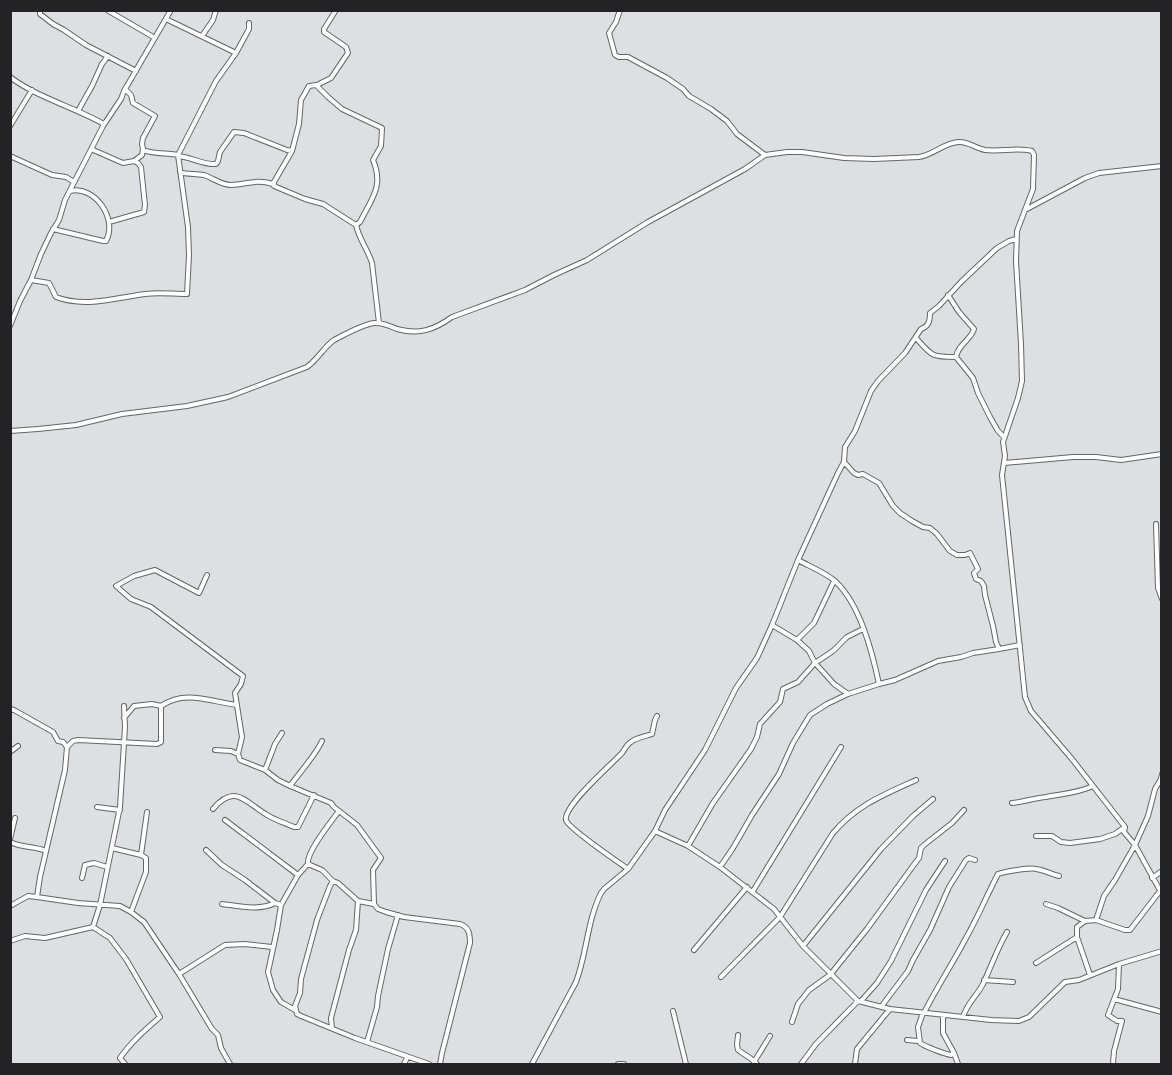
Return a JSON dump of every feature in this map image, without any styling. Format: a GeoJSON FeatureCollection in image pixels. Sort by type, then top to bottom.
{"type":"FeatureCollection","features":[{"type":"Feature","properties":{"kind":"street"},"geometry":{"type":"LineString","coordinates":[[40,10],[40,14],[53,24],[86,45],[136,71]]}},
{"type":"Feature","properties":{"kind":"street"},"geometry":{"type":"LineString","coordinates":[[107,10],[155,38]]}},
{"type":"Feature","properties":{"kind":"street"},"geometry":{"type":"LineString","coordinates":[[10,326],[74,182],[104,124],[121,99],[171,10]]}},
{"type":"Feature","properties":{"kind":"street"},"geometry":{"type":"LineString","coordinates":[[202,36],[213,20],[216,10]]}},
{"type":"Feature","properties":{"kind":"street"},"geometry":{"type":"LineString","coordinates":[[273,184],[292,151],[301,100],[309,86],[331,78],[348,53],[346,47],[324,32],[336,10]]}},
{"type":"Feature","properties":{"kind":"street"},"geometry":{"type":"LineString","coordinates":[[620,10],[609,33],[615,55],[628,57],[667,78],[689,96],[728,121],[737,134],[765,155]]}},
{"type":"Feature","properties":{"kind":"street"},"geometry":{"type":"LineString","coordinates":[[166,19],[236,53]]}},
{"type":"Feature","properties":{"kind":"street"},"geometry":{"type":"LineString","coordinates":[[31,280],[49,283],[56,297],[76,303],[147,294],[187,294],[188,227],[178,156],[216,81],[236,53],[249,29],[249,23]]}},
{"type":"Feature","properties":{"kind":"street"},"geometry":{"type":"LineString","coordinates":[[78,111],[108,56]]}},
{"type":"Feature","properties":{"kind":"street"},"geometry":{"type":"LineString","coordinates":[[10,77],[104,124]]}},
{"type":"Feature","properties":{"kind":"street"},"geometry":{"type":"LineString","coordinates":[[317,85],[342,109],[382,128],[381,146],[373,160],[378,186],[360,222],[356,225]]}},
{"type":"Feature","properties":{"kind":"street"},"geometry":{"type":"LineString","coordinates":[[91,149],[123,163],[133,161],[142,155],[143,138],[155,116],[133,103],[131,95],[125,89]]}},
{"type":"Feature","properties":{"kind":"street"},"geometry":{"type":"LineString","coordinates":[[10,126],[32,90]]}},
{"type":"Feature","properties":{"kind":"street"},"geometry":{"type":"LineString","coordinates":[[10,115],[15,119]]}},
{"type":"Feature","properties":{"kind":"street"},"geometry":{"type":"LineString","coordinates":[[143,150],[216,164],[220,152],[234,132],[244,133],[292,151]]}},
{"type":"Feature","properties":{"kind":"street"},"geometry":{"type":"LineString","coordinates":[[10,431],[76,425],[122,414],[187,406],[228,397],[307,367],[334,340],[373,323],[419,332],[443,324],[452,317],[525,290],[587,260],[648,222],[745,170],[765,155],[794,152],[844,158],[919,157],[957,142],[989,150],[1025,149],[1032,151],[1034,154],[1033,189],[1016,239],[1022,381],[1004,438],[1002,475],[1025,697],[1031,711],[1125,827],[1124,832],[1135,845],[1161,892],[1130,930],[1096,920],[1085,921],[1046,904]]}},
{"type":"Feature","properties":{"kind":"street"},"geometry":{"type":"LineString","coordinates":[[10,156],[74,182]]}},
{"type":"Feature","properties":{"kind":"street"},"geometry":{"type":"LineString","coordinates":[[109,222],[141,214],[145,210],[141,167],[133,161]]}},
{"type":"Feature","properties":{"kind":"street"},"geometry":{"type":"LineString","coordinates":[[1024,210],[1099,173],[1161,166]]}},
{"type":"Feature","properties":{"kind":"street"},"geometry":{"type":"LineString","coordinates":[[180,172],[203,175],[225,184],[257,181],[273,184],[305,199],[323,204],[356,225],[372,263],[379,323]]}},
{"type":"Feature","properties":{"kind":"street"},"geometry":{"type":"LineString","coordinates":[[53,229],[104,241],[108,236],[109,222],[104,209],[95,197],[80,189],[70,191]]}},
{"type":"Feature","properties":{"kind":"street"},"geometry":{"type":"LineString","coordinates":[[532,1065],[576,982],[581,968],[586,936],[598,899],[604,889],[628,869],[655,831],[665,810],[705,750],[736,688],[757,658],[798,560],[844,462],[845,447],[855,431],[871,391],[900,360],[921,329],[926,327],[930,321],[930,313],[997,248],[1016,239]]}},
{"type":"Feature","properties":{"kind":"street"},"geometry":{"type":"LineString","coordinates":[[948,295],[958,312],[974,329],[972,335],[957,351],[956,357]]}},
{"type":"Feature","properties":{"kind":"street"},"geometry":{"type":"LineString","coordinates":[[916,339],[930,354],[956,357],[973,378],[990,417],[1004,438]]}},
{"type":"Feature","properties":{"kind":"street"},"geometry":{"type":"LineString","coordinates":[[1004,463],[1073,457],[1121,460],[1161,454]]}},
{"type":"Feature","properties":{"kind":"street"},"geometry":{"type":"LineString","coordinates":[[844,462],[854,473],[863,474],[879,483],[900,513],[938,534],[950,551],[957,555],[970,553],[978,569],[974,573],[976,579],[984,586],[999,649]]}},
{"type":"Feature","properties":{"kind":"street"},"geometry":{"type":"LineString","coordinates":[[1156,524],[1158,588],[1161,599]]}},
{"type":"Feature","properties":{"kind":"street"},"geometry":{"type":"LineString","coordinates":[[798,560],[834,581],[853,605],[863,629],[879,684]]}},
{"type":"Feature","properties":{"kind":"street"},"geometry":{"type":"LineString","coordinates":[[207,574],[199,593],[155,570],[134,576],[116,586],[131,599],[151,607],[243,676],[235,693],[242,737],[238,754],[240,760],[265,770],[290,786],[326,800],[357,825],[381,858],[373,870],[374,904],[378,909],[398,915],[464,925],[469,932],[470,942],[440,1065]]}},
{"type":"Feature","properties":{"kind":"street"},"geometry":{"type":"LineString","coordinates":[[797,640],[814,623],[834,581]]}},
{"type":"Feature","properties":{"kind":"street"},"geometry":{"type":"LineString","coordinates":[[772,625],[797,640],[809,651],[815,663],[834,684],[848,694]]}},
{"type":"Feature","properties":{"kind":"street"},"geometry":{"type":"LineString","coordinates":[[688,846],[713,803],[751,749],[760,724],[780,702],[783,689],[798,682],[815,663],[848,637],[863,629]]}},
{"type":"Feature","properties":{"kind":"street"},"geometry":{"type":"LineString","coordinates":[[720,867],[779,774],[793,743],[810,715],[848,694],[895,680],[938,661],[962,657],[973,652],[1020,645]]}},
{"type":"Feature","properties":{"kind":"street"},"geometry":{"type":"LineString","coordinates":[[124,718],[134,706],[152,704],[161,706],[167,702],[184,698],[199,698],[237,705]]}},
{"type":"Feature","properties":{"kind":"street"},"geometry":{"type":"LineString","coordinates":[[93,927],[120,810],[124,706]]}},
{"type":"Feature","properties":{"kind":"street"},"geometry":{"type":"LineString","coordinates":[[37,897],[65,770],[67,747],[73,741],[157,744],[161,742],[161,706]]}},
{"type":"Feature","properties":{"kind":"street"},"geometry":{"type":"LineString","coordinates":[[10,709],[53,732],[58,741],[63,742],[67,747]]}},
{"type":"Feature","properties":{"kind":"street"},"geometry":{"type":"LineString","coordinates":[[628,869],[603,852],[566,821],[566,818],[578,796],[633,740],[652,734],[657,716]]}},
{"type":"Feature","properties":{"kind":"street"},"geometry":{"type":"LineString","coordinates":[[265,770],[282,733]]}},
{"type":"Feature","properties":{"kind":"street"},"geometry":{"type":"LineString","coordinates":[[290,786],[322,741]]}},
{"type":"Feature","properties":{"kind":"street"},"geometry":{"type":"LineString","coordinates":[[10,752],[18,746]]}},
{"type":"Feature","properties":{"kind":"street"},"geometry":{"type":"LineString","coordinates":[[753,891],[841,747]]}},
{"type":"Feature","properties":{"kind":"street"},"geometry":{"type":"LineString","coordinates":[[215,750],[238,754]]}},
{"type":"Feature","properties":{"kind":"street"},"geometry":{"type":"LineString","coordinates":[[1096,920],[1104,896],[1135,845],[1150,813],[1161,774]]}},
{"type":"Feature","properties":{"kind":"street"},"geometry":{"type":"LineString","coordinates":[[721,977],[780,917],[833,833],[844,821],[858,809],[916,780]]}},
{"type":"Feature","properties":{"kind":"street"},"geometry":{"type":"LineString","coordinates":[[1012,803],[1063,795],[1093,786]]}},
{"type":"Feature","properties":{"kind":"street"},"geometry":{"type":"LineString","coordinates":[[213,810],[221,800],[230,796],[239,796],[268,816],[298,827],[314,795]]}},
{"type":"Feature","properties":{"kind":"street"},"geometry":{"type":"LineString","coordinates":[[803,946],[881,849],[933,799]]}},
{"type":"Feature","properties":{"kind":"street"},"geometry":{"type":"LineString","coordinates":[[97,807],[120,810]]}},
{"type":"Feature","properties":{"kind":"street"},"geometry":{"type":"LineString","coordinates":[[792,1022],[798,1004],[810,990],[830,975],[867,929],[914,866],[921,848],[964,810]]}},
{"type":"Feature","properties":{"kind":"street"},"geometry":{"type":"LineString","coordinates":[[339,811],[322,833],[307,859],[308,864],[298,875],[281,905],[268,972],[273,990],[281,1002],[301,1016],[429,1065]]}},
{"type":"Feature","properties":{"kind":"street"},"geometry":{"type":"LineString","coordinates":[[141,855],[147,812]]}},
{"type":"Feature","properties":{"kind":"street"},"geometry":{"type":"LineString","coordinates":[[15,818],[10,840],[15,845],[46,851]]}},
{"type":"Feature","properties":{"kind":"street"},"geometry":{"type":"LineString","coordinates":[[225,820],[298,875]]}},
{"type":"Feature","properties":{"kind":"street"},"geometry":{"type":"LineString","coordinates":[[1036,836],[1052,836],[1061,842],[1070,843],[1100,839],[1115,834],[1125,827]]}},
{"type":"Feature","properties":{"kind":"street"},"geometry":{"type":"LineString","coordinates":[[655,831],[688,846],[753,891],[774,909],[803,946],[830,975],[859,1001],[881,1007],[990,1020],[1019,1021],[1029,1017],[1065,982],[1079,980],[1161,951]]}},
{"type":"Feature","properties":{"kind":"street"},"geometry":{"type":"LineString","coordinates":[[112,848],[146,858],[146,872],[131,912]]}},
{"type":"Feature","properties":{"kind":"street"},"geometry":{"type":"LineString","coordinates":[[206,850],[222,865],[281,905]]}},
{"type":"Feature","properties":{"kind":"street"},"geometry":{"type":"LineString","coordinates":[[881,1007],[908,971],[949,887],[966,860],[969,858],[975,860]]}},
{"type":"Feature","properties":{"kind":"street"},"geometry":{"type":"LineString","coordinates":[[801,1065],[816,1044],[877,983],[891,961],[926,890],[945,861]]}},
{"type":"Feature","properties":{"kind":"street"},"geometry":{"type":"LineString","coordinates":[[308,864],[322,870],[358,901],[374,904]]}},
{"type":"Feature","properties":{"kind":"street"},"geometry":{"type":"LineString","coordinates":[[82,878],[85,865],[107,867]]}},
{"type":"Feature","properties":{"kind":"street"},"geometry":{"type":"LineString","coordinates":[[954,1053],[945,1054],[922,1045],[919,1041],[918,1027],[940,982],[973,926],[998,874],[1005,871],[1035,868],[1059,876]]}},
{"type":"Feature","properties":{"kind":"street"},"geometry":{"type":"LineString","coordinates":[[1152,878],[1161,871]]}},
{"type":"Feature","properties":{"kind":"street"},"geometry":{"type":"LineString","coordinates":[[296,1011],[301,979],[317,920],[333,881]]}},
{"type":"Feature","properties":{"kind":"street"},"geometry":{"type":"LineString","coordinates":[[694,951],[747,887]]}},
{"type":"Feature","properties":{"kind":"street"},"geometry":{"type":"LineString","coordinates":[[10,906],[28,897],[37,897],[120,906],[131,912],[144,922],[179,974],[212,1029],[218,1035],[221,1048],[230,1065]]}},
{"type":"Feature","properties":{"kind":"street"},"geometry":{"type":"LineString","coordinates":[[332,1028],[331,1018],[357,924],[358,901]]}},
{"type":"Feature","properties":{"kind":"street"},"geometry":{"type":"LineString","coordinates":[[222,904],[268,907],[275,903]]}},
{"type":"Feature","properties":{"kind":"street"},"geometry":{"type":"LineString","coordinates":[[367,1042],[398,915]]}},
{"type":"Feature","properties":{"kind":"street"},"geometry":{"type":"LineString","coordinates":[[1085,921],[1077,927],[1077,937],[1090,975]]}},
{"type":"Feature","properties":{"kind":"street"},"geometry":{"type":"LineString","coordinates":[[10,941],[25,936],[45,938],[93,927],[110,938],[126,959],[160,1017],[123,1053],[120,1058],[125,1065]]}},
{"type":"Feature","properties":{"kind":"street"},"geometry":{"type":"LineString","coordinates":[[963,1017],[967,1006],[980,989],[1006,932]]}},
{"type":"Feature","properties":{"kind":"street"},"geometry":{"type":"LineString","coordinates":[[1036,963],[1077,937]]}},
{"type":"Feature","properties":{"kind":"street"},"geometry":{"type":"LineString","coordinates":[[179,974],[225,945],[245,944],[272,947]]}},
{"type":"Feature","properties":{"kind":"street"},"geometry":{"type":"LineString","coordinates":[[1113,1065],[1114,1051],[1122,1022],[1108,1015],[1118,989],[1119,964]]}},
{"type":"Feature","properties":{"kind":"street"},"geometry":{"type":"LineString","coordinates":[[984,980],[1013,982]]}},
{"type":"Feature","properties":{"kind":"street"},"geometry":{"type":"LineString","coordinates":[[1114,999],[1161,1012]]}},
{"type":"Feature","properties":{"kind":"street"},"geometry":{"type":"LineString","coordinates":[[855,1065],[857,1049],[890,1009]]}},
{"type":"Feature","properties":{"kind":"street"},"geometry":{"type":"LineString","coordinates":[[673,1011],[686,1065]]}},
{"type":"Feature","properties":{"kind":"street"},"geometry":{"type":"LineString","coordinates":[[943,1015],[943,1033],[958,1065]]}},
{"type":"Feature","properties":{"kind":"street"},"geometry":{"type":"LineString","coordinates":[[738,1035],[738,1050],[756,1063],[770,1036]]}},
{"type":"Feature","properties":{"kind":"street"},"geometry":{"type":"LineString","coordinates":[[907,1040],[919,1041]]}},
{"type":"Feature","properties":{"kind":"street"},"geometry":{"type":"LineString","coordinates":[[404,1065],[407,1058]]}},
{"type":"Feature","properties":{"kind":"street"},"geometry":{"type":"LineString","coordinates":[[618,1065],[624,1065]]}}]}
